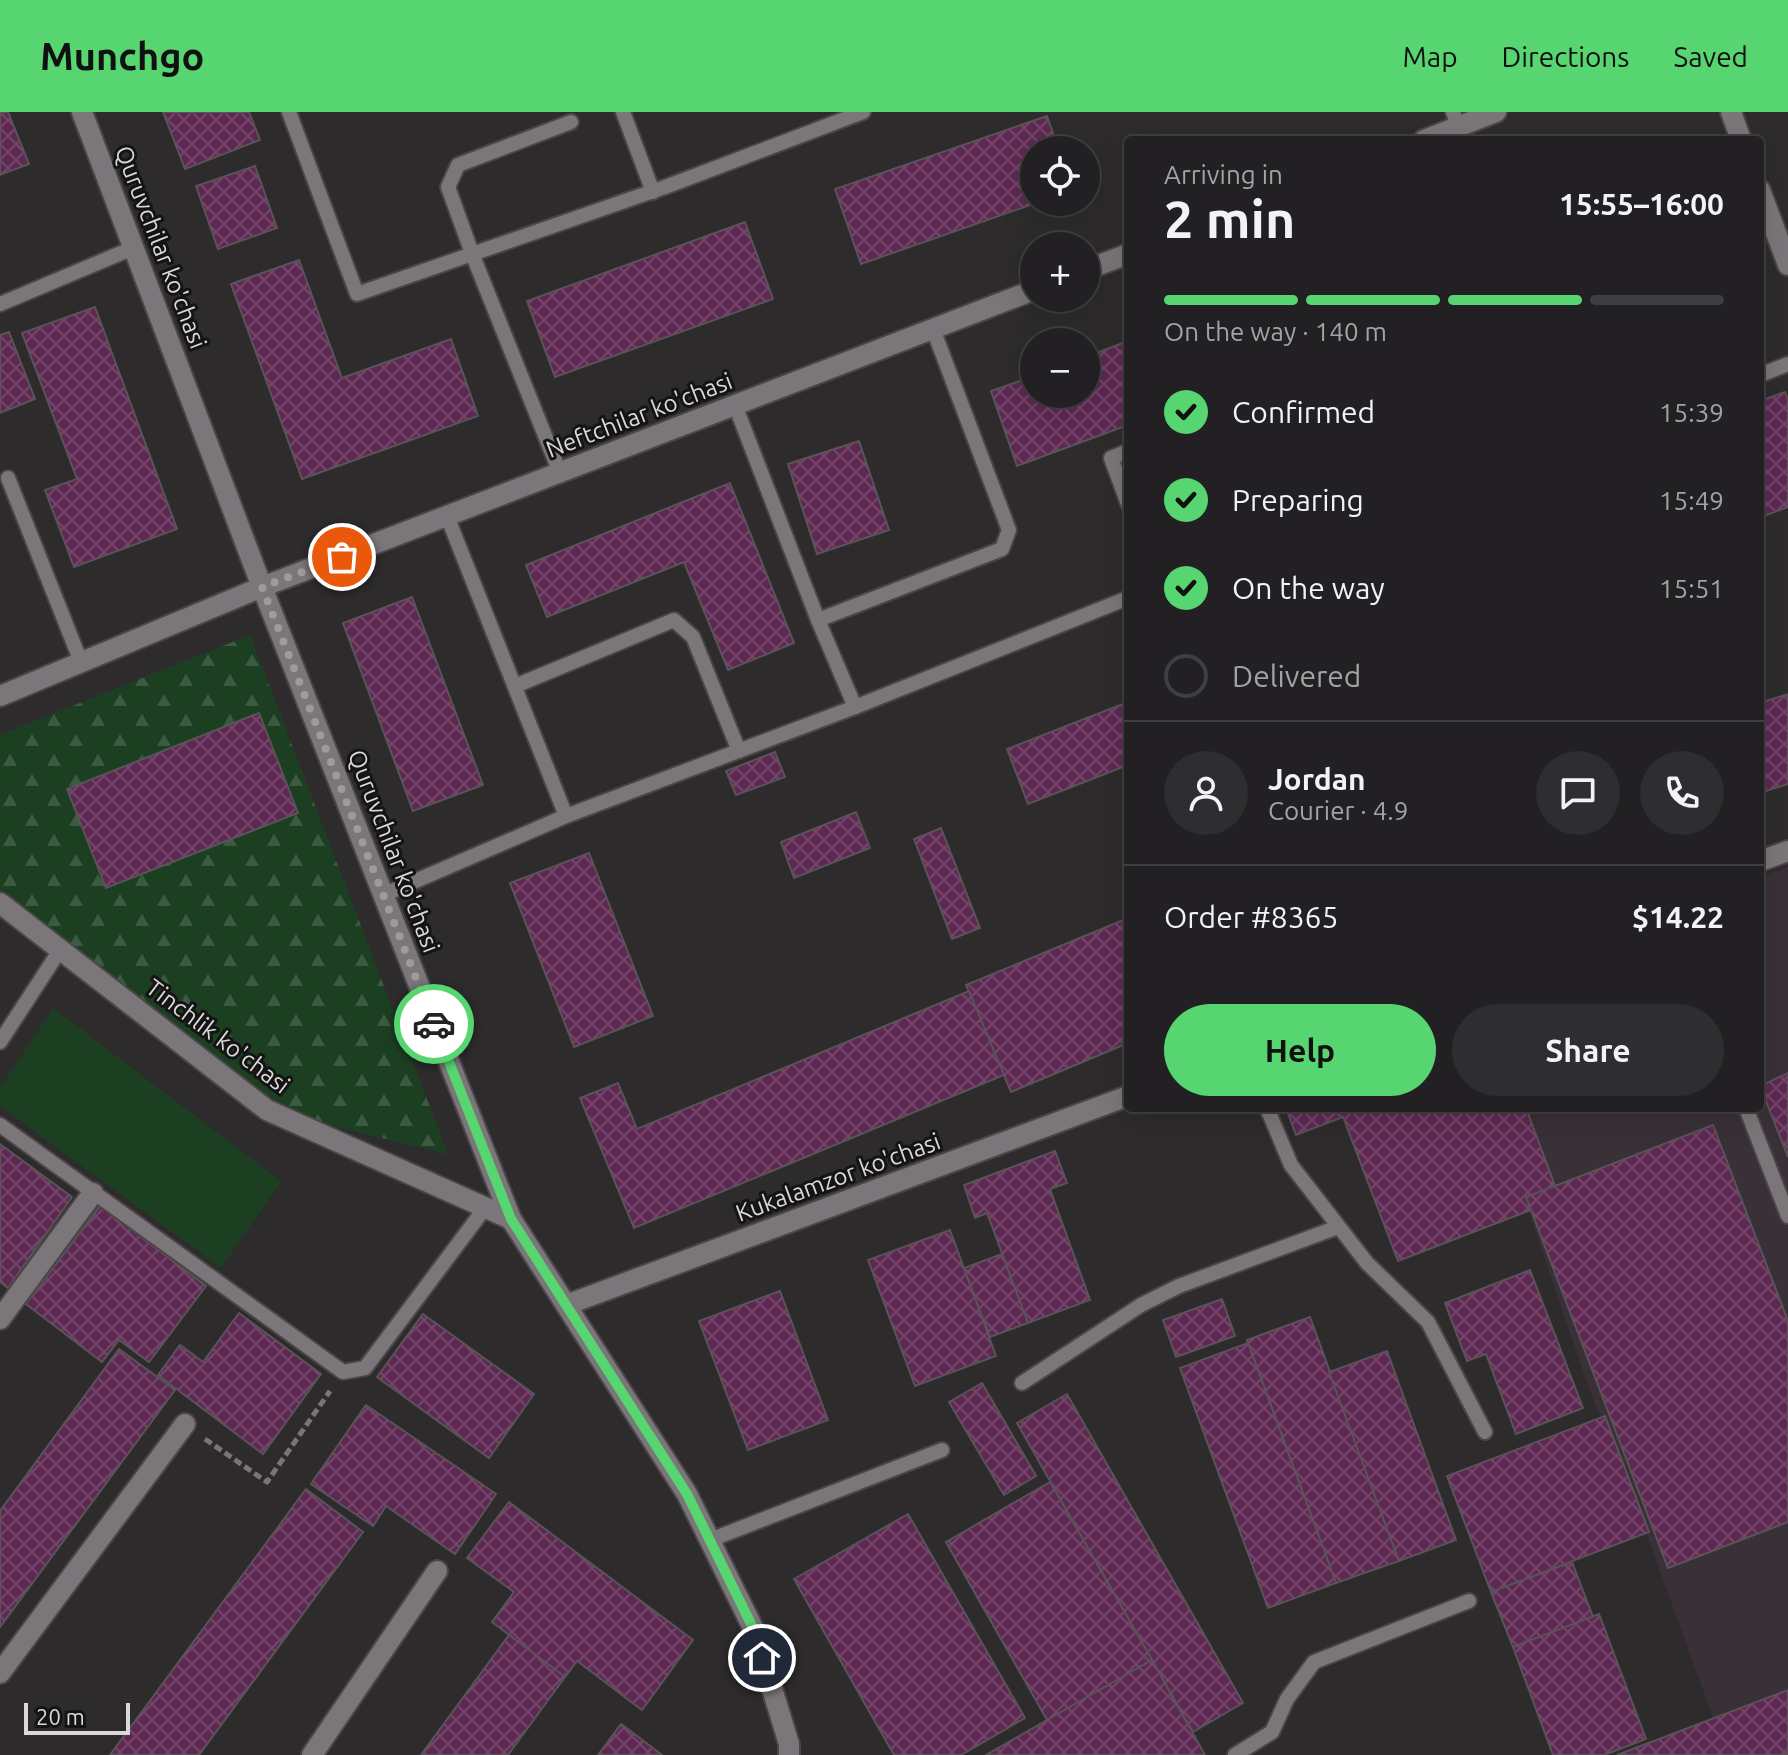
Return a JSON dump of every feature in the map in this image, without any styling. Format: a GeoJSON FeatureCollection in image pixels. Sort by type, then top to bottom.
{"type":"FeatureCollection","features":[{"type":"Feature","properties":{"kind":"street","name":"Quruvchilar ko'chasi"},"geometry":{"type":"LineString","coordinates":[[82,112],[262,587],[511,1219],[687,1494],[754,1630],[789,1744],[789,1755]]}},
{"type":"Feature","properties":{"kind":"street"},"geometry":{"type":"LineString","coordinates":[[1434,136],[1496,112]]}},
{"type":"Feature","properties":{"kind":"street"},"geometry":{"type":"LineString","coordinates":[[1731,112],[1740,136]]}},
{"type":"Feature","properties":{"kind":"street"},"geometry":{"type":"LineString","coordinates":[[1764,201],[1788,265]]}},
{"type":"Feature","properties":{"kind":"street"},"geometry":{"type":"LineString","coordinates":[[1100,265],[1124,256]]}},
{"type":"Feature","properties":{"kind":"street","name":"Neftchilar ko'chasi"},"geometry":{"type":"LineString","coordinates":[[262,587],[1020,295]]}},
{"type":"Feature","properties":{"kind":"street"},"geometry":{"type":"LineString","coordinates":[[0,696],[262,587]]}},
{"type":"Feature","properties":{"kind":"street"},"geometry":{"type":"LineString","coordinates":[[1764,860],[1788,851]]}},
{"type":"Feature","properties":{"kind":"street","name":"Tinchlik ko'chasi"},"geometry":{"type":"LineString","coordinates":[[0,903],[267,1110],[511,1219]]}},
{"type":"Feature","properties":{"kind":"street","name":"Kukalamzor ko'chasi"},"geometry":{"type":"LineString","coordinates":[[566,1305],[1124,1097]]}},
{"type":"Feature","properties":{"kind":"street"},"geometry":{"type":"LineString","coordinates":[[0,1319],[93,1193]]}},
{"type":"Feature","properties":{"kind":"street"},"geometry":{"type":"LineString","coordinates":[[0,1673],[185,1424]]}},
{"type":"Feature","properties":{"kind":"street"},"geometry":{"type":"LineString","coordinates":[[312,1755],[437,1571]]}},
{"type":"Feature","properties":{"kind":"lane"},"geometry":{"type":"LineString","coordinates":[[289,112],[357,294],[653,192],[863,112]]}},
{"type":"Feature","properties":{"kind":"lane"},"geometry":{"type":"LineString","coordinates":[[623,112],[653,192]]}},
{"type":"Feature","properties":{"kind":"lane"},"geometry":{"type":"LineString","coordinates":[[560,473],[448,187],[458,165],[571,122]]}},
{"type":"Feature","properties":{"kind":"lane"},"geometry":{"type":"LineString","coordinates":[[0,304],[133,248]]}},
{"type":"Feature","properties":{"kind":"lane"},"geometry":{"type":"LineString","coordinates":[[818,620],[1002,549],[1009,530],[933,329]]}},
{"type":"Feature","properties":{"kind":"lane"},"geometry":{"type":"LineString","coordinates":[[1764,373],[1788,364]]}},
{"type":"Feature","properties":{"kind":"lane"},"geometry":{"type":"LineString","coordinates":[[735,405],[855,707]]}},
{"type":"Feature","properties":{"kind":"lane"},"geometry":{"type":"LineString","coordinates":[[1124,453],[1111,458],[1124,493]]}},
{"type":"Feature","properties":{"kind":"lane"},"geometry":{"type":"LineString","coordinates":[[8,478],[81,662]]}},
{"type":"Feature","properties":{"kind":"lane"},"geometry":{"type":"LineString","coordinates":[[447,516],[566,816]]}},
{"type":"Feature","properties":{"kind":"lane"},"geometry":{"type":"LineString","coordinates":[[383,895],[566,816],[855,707],[1124,600]]}},
{"type":"Feature","properties":{"kind":"lane"},"geometry":{"type":"LineString","coordinates":[[515,686],[674,620],[693,637],[739,751]]}},
{"type":"Feature","properties":{"kind":"lane"},"geometry":{"type":"LineString","coordinates":[[0,1042],[60,950]]}},
{"type":"Feature","properties":{"kind":"lane"},"geometry":{"type":"LineString","coordinates":[[1269,1112],[1291,1165],[1338,1227],[1367,1263],[1428,1322],[1485,1432]]}},
{"type":"Feature","properties":{"kind":"lane"},"geometry":{"type":"LineString","coordinates":[[1748,1112],[1788,1216]]}},
{"type":"Feature","properties":{"kind":"lane"},"geometry":{"type":"LineString","coordinates":[[0,1125],[343,1372],[365,1368],[485,1208]]}},
{"type":"Feature","properties":{"kind":"lane"},"geometry":{"type":"LineString","coordinates":[[1022,1383],[1141,1305],[1179,1286],[1338,1227]]}},
{"type":"Feature","properties":{"kind":"lane"},"geometry":{"type":"LineString","coordinates":[[710,1540],[942,1450]]}},
{"type":"Feature","properties":{"kind":"lane"},"geometry":{"type":"LineString","coordinates":[[1235,1755],[1272,1732],[1287,1699],[1314,1662],[1469,1601]]}},
{"type":"Feature","properties":{"kind":"path"},"geometry":{"type":"LineString","coordinates":[[185,1424],[267,1482],[343,1372]]}},
{"type":"Feature","properties":{"kind":"shaded area"},"geometry":{"type":"Polygon","coordinates":[[[1788,866],[1788,1702],[1719,1734],[1643,1524],[1587,1383],[1495,1112],[1764,1112],[1764,875],[1788,866]]]}},
{"type":"Feature","properties":{"kind":"green space"},"geometry":{"type":"Polygon","coordinates":[[[250,635],[448,1154],[273,1112],[0,902],[0,735],[250,635]]]}},
{"type":"Feature","properties":{"kind":"green space"},"geometry":{"type":"Polygon","coordinates":[[[53,1008],[281,1181],[221,1268],[0,1106],[0,1088],[53,1008]]]}},
{"type":"Feature","properties":{"kind":"building"},"geometry":{"type":"Polygon","coordinates":[[[0,112],[8,112],[29,164],[0,175],[0,112]]]}},
{"type":"Feature","properties":{"kind":"building"},"geometry":{"type":"Polygon","coordinates":[[[163,112],[249,112],[260,140],[185,169],[163,112]]]}},
{"type":"Feature","properties":{"kind":"building"},"geometry":{"type":"Polygon","coordinates":[[[1047,116],[1054,136],[1020,136],[1020,209],[861,264],[835,189],[1047,116]]]}},
{"type":"Feature","properties":{"kind":"building"},"geometry":{"type":"Polygon","coordinates":[[[255,166],[277,228],[218,249],[196,186],[255,166]]]}},
{"type":"Feature","properties":{"kind":"building"},"geometry":{"type":"Polygon","coordinates":[[[745,222],[773,299],[555,377],[527,301],[745,222]]]}},
{"type":"Feature","properties":{"kind":"building"},"geometry":{"type":"Polygon","coordinates":[[[299,260],[342,378],[451,339],[478,416],[302,479],[231,284],[299,260]]]}},
{"type":"Feature","properties":{"kind":"building"},"geometry":{"type":"Polygon","coordinates":[[[95,307],[177,529],[74,567],[45,490],[77,479],[22,333],[95,307]]]}},
{"type":"Feature","properties":{"kind":"building"},"geometry":{"type":"Polygon","coordinates":[[[9,332],[35,399],[0,413],[0,335],[9,332]]]}},
{"type":"Feature","properties":{"kind":"building"},"geometry":{"type":"Polygon","coordinates":[[[1124,343],[1124,426],[1017,466],[991,391],[1020,381],[1020,408],[1100,408],[1100,352],[1124,343]]]}},
{"type":"Feature","properties":{"kind":"building"},"geometry":{"type":"Polygon","coordinates":[[[1785,392],[1788,400],[1788,507],[1764,516],[1764,400],[1785,392]]]}},
{"type":"Feature","properties":{"kind":"building"},"geometry":{"type":"Polygon","coordinates":[[[859,441],[889,530],[817,554],[788,464],[859,441]]]}},
{"type":"Feature","properties":{"kind":"building"},"geometry":{"type":"Polygon","coordinates":[[[730,483],[794,643],[728,670],[684,562],[547,617],[526,565],[730,483]]]}},
{"type":"Feature","properties":{"kind":"building"},"geometry":{"type":"Polygon","coordinates":[[[412,597],[483,785],[413,811],[343,623],[412,597]]]}},
{"type":"Feature","properties":{"kind":"building"},"geometry":{"type":"Polygon","coordinates":[[[1788,694],[1788,784],[1764,792],[1764,702],[1788,694]]]}},
{"type":"Feature","properties":{"kind":"building"},"geometry":{"type":"Polygon","coordinates":[[[1124,704],[1124,767],[1028,804],[1007,749],[1124,704]]]}},
{"type":"Feature","properties":{"kind":"building"},"geometry":{"type":"Polygon","coordinates":[[[259,713],[298,813],[106,888],[67,789],[259,713]]]}},
{"type":"Feature","properties":{"kind":"building"},"geometry":{"type":"Polygon","coordinates":[[[775,752],[785,777],[736,795],[726,771],[775,752]]]}},
{"type":"Feature","properties":{"kind":"building"},"geometry":{"type":"Polygon","coordinates":[[[856,812],[870,848],[794,878],[781,842],[856,812]]]}},
{"type":"Feature","properties":{"kind":"building"},"geometry":{"type":"Polygon","coordinates":[[[941,828],[980,928],[952,939],[914,839],[941,828]]]}},
{"type":"Feature","properties":{"kind":"building"},"geometry":{"type":"Polygon","coordinates":[[[589,853],[653,1016],[574,1047],[510,883],[589,853]]]}},
{"type":"Feature","properties":{"kind":"building"},"geometry":{"type":"Polygon","coordinates":[[[1124,920],[1124,1045],[1011,1092],[966,985],[1124,920]]]}},
{"type":"Feature","properties":{"kind":"building"},"geometry":{"type":"Polygon","coordinates":[[[969,991],[1004,1075],[634,1228],[580,1098],[618,1083],[637,1129],[969,991]]]}},
{"type":"Feature","properties":{"kind":"building"},"geometry":{"type":"Polygon","coordinates":[[[1788,1073],[1788,1157],[1764,1096],[1764,1084],[1788,1073]]]}},
{"type":"Feature","properties":{"kind":"building"},"geometry":{"type":"Polygon","coordinates":[[[1287,1112],[1527,1112],[1555,1186],[1526,1197],[1531,1210],[1398,1261],[1343,1117],[1296,1135],[1287,1112]]]}},
{"type":"Feature","properties":{"kind":"building"},"geometry":{"type":"Polygon","coordinates":[[[1713,1125],[1788,1321],[1788,1522],[1668,1568],[1526,1197],[1713,1125]]]}},
{"type":"Feature","properties":{"kind":"building"},"geometry":{"type":"Polygon","coordinates":[[[0,1144],[72,1197],[8,1288],[0,1282],[0,1144]]]}},
{"type":"Feature","properties":{"kind":"building"},"geometry":{"type":"Polygon","coordinates":[[[1055,1151],[1067,1183],[1050,1189],[1090,1300],[1028,1323],[987,1213],[975,1218],[964,1185],[1055,1151]]]}},
{"type":"Feature","properties":{"kind":"building"},"geometry":{"type":"Polygon","coordinates":[[[100,1206],[206,1286],[149,1362],[119,1340],[102,1362],[26,1304],[100,1206]]]}},
{"type":"Feature","properties":{"kind":"building"},"geometry":{"type":"Polygon","coordinates":[[[950,1230],[996,1356],[915,1386],[868,1260],[950,1230]]]}},
{"type":"Feature","properties":{"kind":"building"},"geometry":{"type":"Polygon","coordinates":[[[1002,1254],[1028,1323],[990,1337],[964,1268],[1002,1254]]]}},
{"type":"Feature","properties":{"kind":"building"},"geometry":{"type":"Polygon","coordinates":[[[1530,1270],[1583,1408],[1516,1434],[1486,1354],[1467,1361],[1445,1303],[1530,1270]]]}},
{"type":"Feature","properties":{"kind":"building"},"geometry":{"type":"Polygon","coordinates":[[[780,1291],[828,1420],[748,1450],[699,1321],[780,1291]]]}},
{"type":"Feature","properties":{"kind":"building"},"geometry":{"type":"Polygon","coordinates":[[[1222,1299],[1235,1336],[1176,1357],[1163,1320],[1222,1299]]]}},
{"type":"Feature","properties":{"kind":"building"},"geometry":{"type":"Polygon","coordinates":[[[239,1313],[321,1374],[263,1454],[158,1375],[180,1345],[203,1362],[239,1313]]]}},
{"type":"Feature","properties":{"kind":"building"},"geometry":{"type":"Polygon","coordinates":[[[423,1314],[534,1394],[489,1458],[377,1377],[423,1314]]]}},
{"type":"Feature","properties":{"kind":"building"},"geometry":{"type":"Polygon","coordinates":[[[1310,1317],[1399,1561],[1336,1583],[1247,1340],[1310,1317]]]}},
{"type":"Feature","properties":{"kind":"building"},"geometry":{"type":"Polygon","coordinates":[[[1248,1343],[1336,1583],[1268,1608],[1180,1368],[1248,1343]]]}},
{"type":"Feature","properties":{"kind":"building"},"geometry":{"type":"Polygon","coordinates":[[[119,1349],[175,1390],[0,1627],[0,1511],[119,1349]]]}},
{"type":"Feature","properties":{"kind":"building"},"geometry":{"type":"Polygon","coordinates":[[[1387,1351],[1456,1540],[1399,1561],[1329,1372],[1387,1351]]]}},
{"type":"Feature","properties":{"kind":"building"},"geometry":{"type":"Polygon","coordinates":[[[982,1383],[1036,1476],[1004,1495],[949,1402],[982,1383]]]}},
{"type":"Feature","properties":{"kind":"building"},"geometry":{"type":"Polygon","coordinates":[[[1067,1394],[1243,1703],[1193,1732],[1017,1423],[1067,1394]]]}},
{"type":"Feature","properties":{"kind":"building"},"geometry":{"type":"Polygon","coordinates":[[[366,1405],[496,1494],[455,1554],[386,1506],[373,1526],[311,1484],[366,1405]]]}},
{"type":"Feature","properties":{"kind":"building"},"geometry":{"type":"Polygon","coordinates":[[[1605,1416],[1649,1532],[1491,1592],[1447,1476],[1605,1416]]]}},
{"type":"Feature","properties":{"kind":"building"},"geometry":{"type":"Polygon","coordinates":[[[1050,1482],[1152,1660],[1047,1720],[946,1542],[1050,1482]]]}},
{"type":"Feature","properties":{"kind":"building"},"geometry":{"type":"Polygon","coordinates":[[[306,1489],[363,1532],[199,1755],[110,1755],[306,1489]]]}},
{"type":"Feature","properties":{"kind":"building"},"geometry":{"type":"Polygon","coordinates":[[[509,1502],[693,1640],[642,1710],[577,1661],[565,1677],[492,1622],[514,1592],[467,1558],[509,1502]]]}},
{"type":"Feature","properties":{"kind":"building"},"geometry":{"type":"Polygon","coordinates":[[[908,1514],[1025,1718],[961,1755],[894,1755],[794,1579],[908,1514]]]}},
{"type":"Feature","properties":{"kind":"building"},"geometry":{"type":"Polygon","coordinates":[[[1572,1562],[1593,1617],[1513,1647],[1491,1592],[1572,1562]]]}},
{"type":"Feature","properties":{"kind":"building"},"geometry":{"type":"Polygon","coordinates":[[[1599,1614],[1646,1739],[1604,1755],[1553,1755],[1513,1647],[1599,1614]]]}},
{"type":"Feature","properties":{"kind":"building"},"geometry":{"type":"Polygon","coordinates":[[[509,1635],[565,1677],[508,1755],[421,1755],[509,1635]]]}},
{"type":"Feature","properties":{"kind":"building"},"geometry":{"type":"Polygon","coordinates":[[[1152,1660],[1205,1755],[986,1755],[1047,1720],[1152,1660]]]}},
{"type":"Feature","properties":{"kind":"building"},"geometry":{"type":"Polygon","coordinates":[[[1788,1690],[1788,1755],[1617,1755],[1788,1690]]]}},
{"type":"Feature","properties":{"kind":"building"},"geometry":{"type":"Polygon","coordinates":[[[621,1724],[624,1726],[662,1755],[598,1755],[621,1724]]]}},
{"type":"Feature","properties":{"kind":"way so far"},"geometry":{"type":"LineString","coordinates":[[342,557],[262,587],[434,1024]]}},
{"type":"Feature","properties":{"kind":"route"},"geometry":{"type":"LineString","coordinates":[[434,1024],[511,1219],[687,1494],[754,1630],[762,1658]]}}]}
